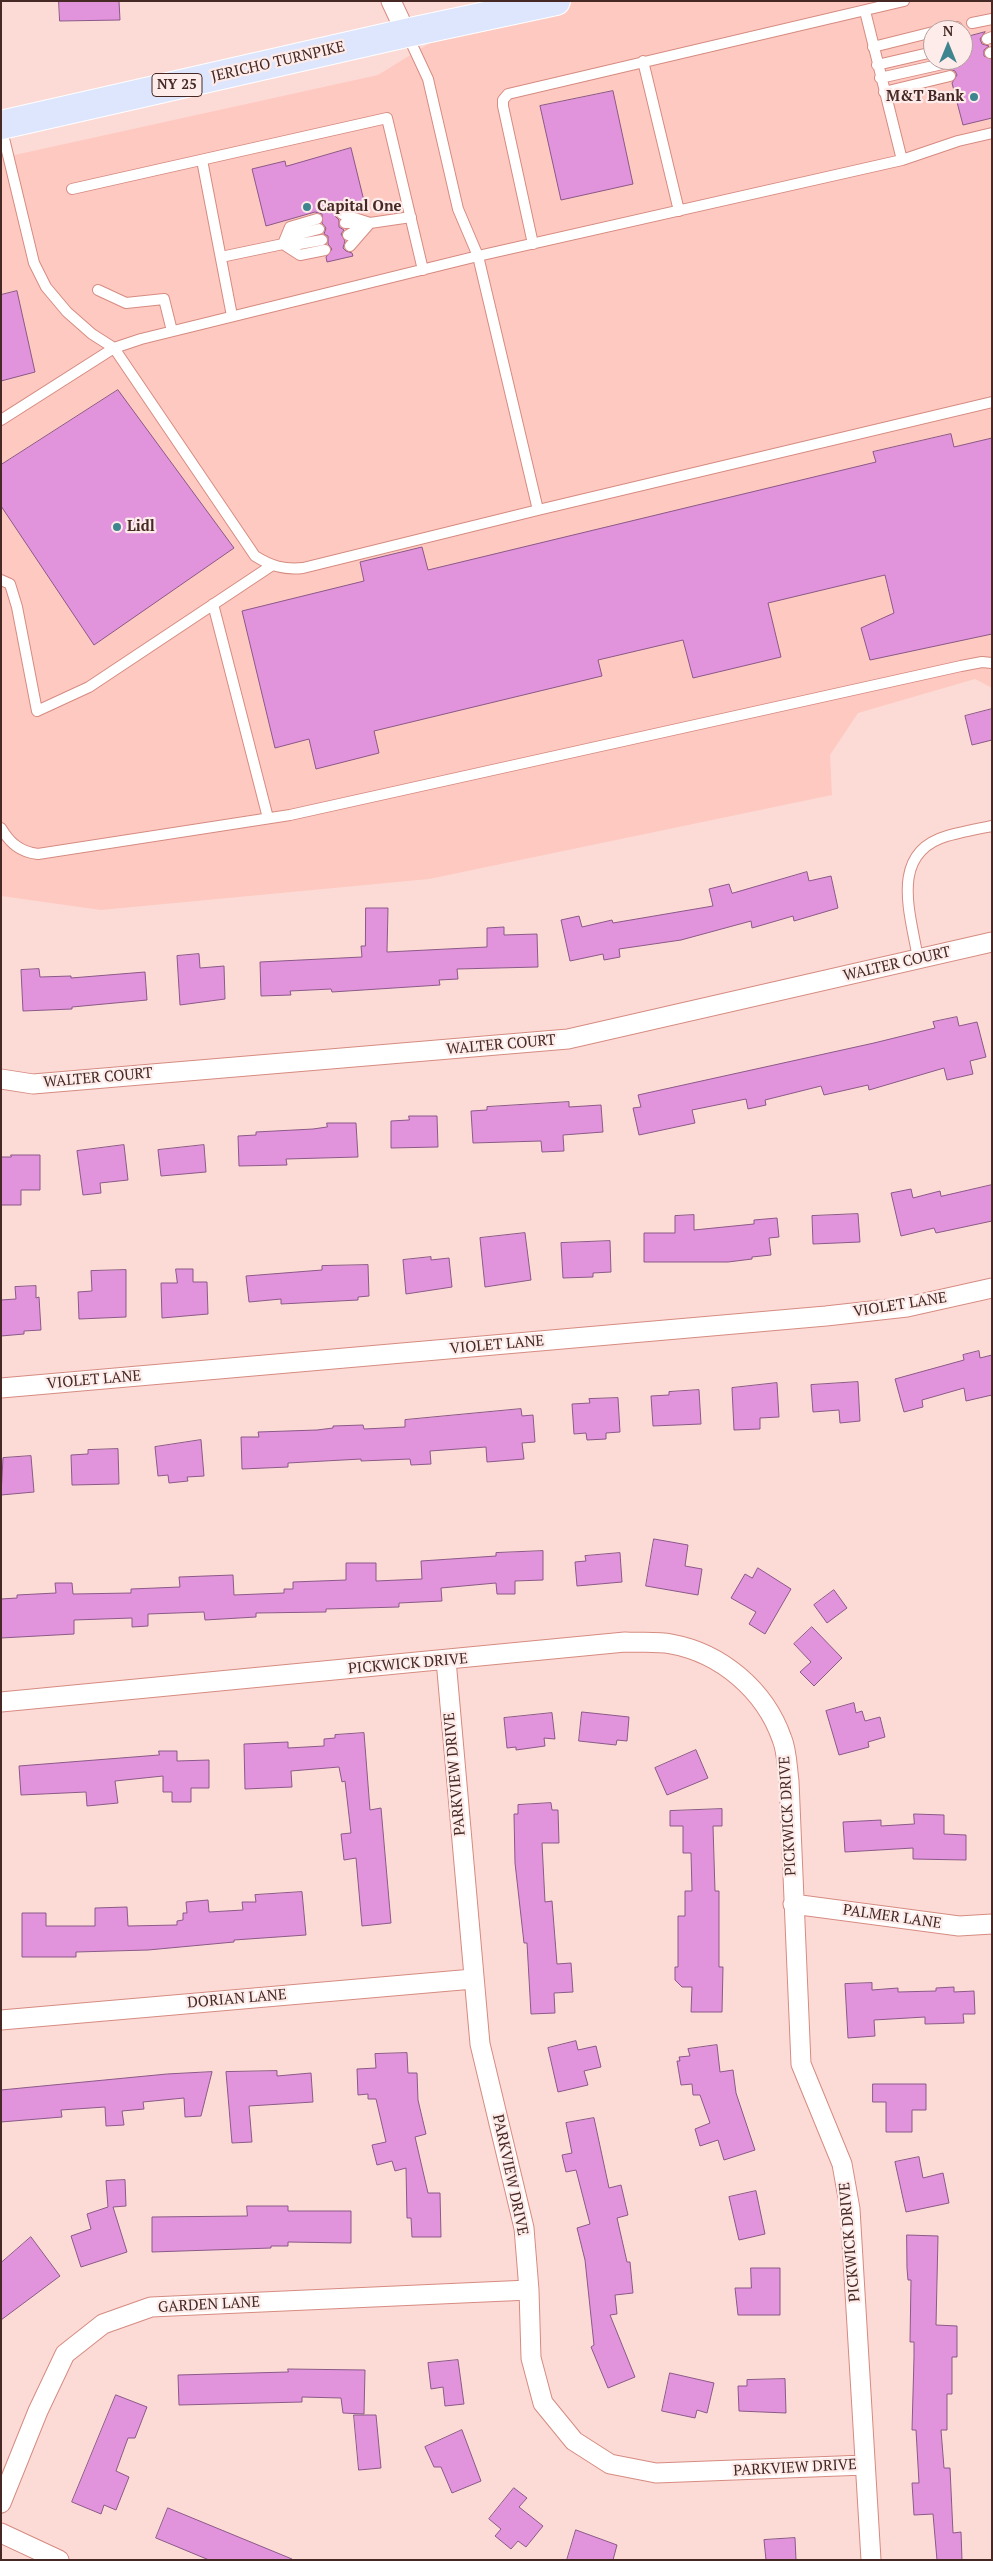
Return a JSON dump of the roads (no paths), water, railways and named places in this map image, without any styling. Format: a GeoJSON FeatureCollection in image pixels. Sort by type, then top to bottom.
{"type":"FeatureCollection","features":[{"type":"Feature","properties":{"kind":"main road","name":"JERICHO TURNPIKE"},"geometry":{"type":"LineString","coordinates":[[1,125],[556,1]]}},
{"type":"Feature","properties":{"kind":"street"},"geometry":{"type":"LineString","coordinates":[[391,1],[406,33]]}},
{"type":"Feature","properties":{"kind":"street","name":"WALTER COURT"},"geometry":{"type":"LineString","coordinates":[[1,1079],[33,1084],[568,1039],[992,942]]}},
{"type":"Feature","properties":{"kind":"street","name":"VIOLET LANE"},"geometry":{"type":"LineString","coordinates":[[1,1388],[835,1315],[907,1307],[992,1288]]}},
{"type":"Feature","properties":{"kind":"street","name":"PICKWICK DRIVE"},"geometry":{"type":"LineString","coordinates":[[1,1702],[624,1642],[669,1643],[703,1652],[742,1677],[766,1707],[782,1739],[789,1781],[801,2064],[842,2164],[850,2209],[871,2560]]}},
{"type":"Feature","properties":{"kind":"street","name":"PARKVIEW DRIVE"},"geometry":{"type":"LineString","coordinates":[[446,1660],[480,2044],[524,2228],[529,2290],[531,2358],[543,2403],[574,2441],[610,2464],[656,2473],[865,2465]]}},
{"type":"Feature","properties":{"kind":"street","name":"PALMER LANE"},"geometry":{"type":"LineString","coordinates":[[793,1904],[958,1926],[992,1924]]}},
{"type":"Feature","properties":{"kind":"street","name":"DORIAN LANE"},"geometry":{"type":"LineString","coordinates":[[1,2020],[473,1978]]}},
{"type":"Feature","properties":{"kind":"street","name":"GARDEN LANE"},"geometry":{"type":"LineString","coordinates":[[1,2503],[38,2411],[65,2354],[103,2324],[151,2307],[529,2290]]}},
{"type":"Feature","properties":{"kind":"street"},"geometry":{"type":"LineString","coordinates":[[1,2533],[60,2560]]}},
{"type":"Feature","properties":{"kind":"lane"},"geometry":{"type":"LineString","coordinates":[[533,244],[504,100],[508,94],[904,1]]}},
{"type":"Feature","properties":{"kind":"lane"},"geometry":{"type":"LineString","coordinates":[[865,11],[880,78],[902,160]]}},
{"type":"Feature","properties":{"kind":"lane"},"geometry":{"type":"LineString","coordinates":[[973,23],[992,18]]}},
{"type":"Feature","properties":{"kind":"lane"},"geometry":{"type":"LineString","coordinates":[[406,33],[428,79],[458,209],[478,256],[538,510]]}},
{"type":"Feature","properties":{"kind":"lane"},"geometry":{"type":"LineString","coordinates":[[873,47],[923,34]]}},
{"type":"Feature","properties":{"kind":"lane"},"geometry":{"type":"LineString","coordinates":[[877,65],[923,54]]}},
{"type":"Feature","properties":{"kind":"lane"},"geometry":{"type":"LineString","coordinates":[[643,62],[679,211]]}},
{"type":"Feature","properties":{"kind":"lane"},"geometry":{"type":"LineString","coordinates":[[880,78],[923,68]]}},
{"type":"Feature","properties":{"kind":"lane"},"geometry":{"type":"LineString","coordinates":[[884,92],[950,76]]}},
{"type":"Feature","properties":{"kind":"lane"},"geometry":{"type":"LineString","coordinates":[[72,188],[387,118],[424,270]]}},
{"type":"Feature","properties":{"kind":"lane"},"geometry":{"type":"LineString","coordinates":[[1,125],[34,263],[46,287],[67,312],[92,334],[114,348],[255,556],[271,566],[290,569],[304,568],[992,402]]}},
{"type":"Feature","properties":{"kind":"lane"},"geometry":{"type":"LineString","coordinates":[[1,420],[114,348],[172,331],[478,256],[902,160],[958,141],[992,133]]}},
{"type":"Feature","properties":{"kind":"lane"},"geometry":{"type":"LineString","coordinates":[[202,160],[232,316]]}},
{"type":"Feature","properties":{"kind":"lane"},"geometry":{"type":"LineString","coordinates":[[348,235],[370,223],[411,216]]}},
{"type":"Feature","properties":{"kind":"lane"},"geometry":{"type":"LineString","coordinates":[[343,218],[370,223]]}},
{"type":"Feature","properties":{"kind":"lane"},"geometry":{"type":"LineString","coordinates":[[350,246],[370,223]]}},
{"type":"Feature","properties":{"kind":"lane"},"geometry":{"type":"LineString","coordinates":[[282,244],[290,227],[318,224]]}},
{"type":"Feature","properties":{"kind":"lane"},"geometry":{"type":"LineString","coordinates":[[221,257],[282,244],[300,255],[324,245]]}},
{"type":"Feature","properties":{"kind":"lane"},"geometry":{"type":"LineString","coordinates":[[98,290],[126,303],[164,299],[172,331]]}},
{"type":"Feature","properties":{"kind":"lane"},"geometry":{"type":"LineString","coordinates":[[1,580],[10,584],[17,606],[37,711],[89,687],[271,566]]}},
{"type":"Feature","properties":{"kind":"lane"},"geometry":{"type":"LineString","coordinates":[[213,604],[268,818]]}},
{"type":"Feature","properties":{"kind":"lane"},"geometry":{"type":"LineString","coordinates":[[1,828],[8,841],[26,853],[38,854],[268,818],[961,666],[982,662],[992,663]]}},
{"type":"Feature","properties":{"kind":"lane"},"geometry":{"type":"LineString","coordinates":[[918,959],[908,874],[915,856],[926,846],[945,836],[992,826]]}},
{"type":"Feature","properties":{"kind":"place","name":"M&T Bank"},"geometry":{"type":"Point","coordinates":[974,97]}},
{"type":"Feature","properties":{"kind":"place","name":"Capital One"},"geometry":{"type":"Point","coordinates":[307,207]}},
{"type":"Feature","properties":{"kind":"place","name":"Lidl"},"geometry":{"type":"Point","coordinates":[117,527]}}]}
